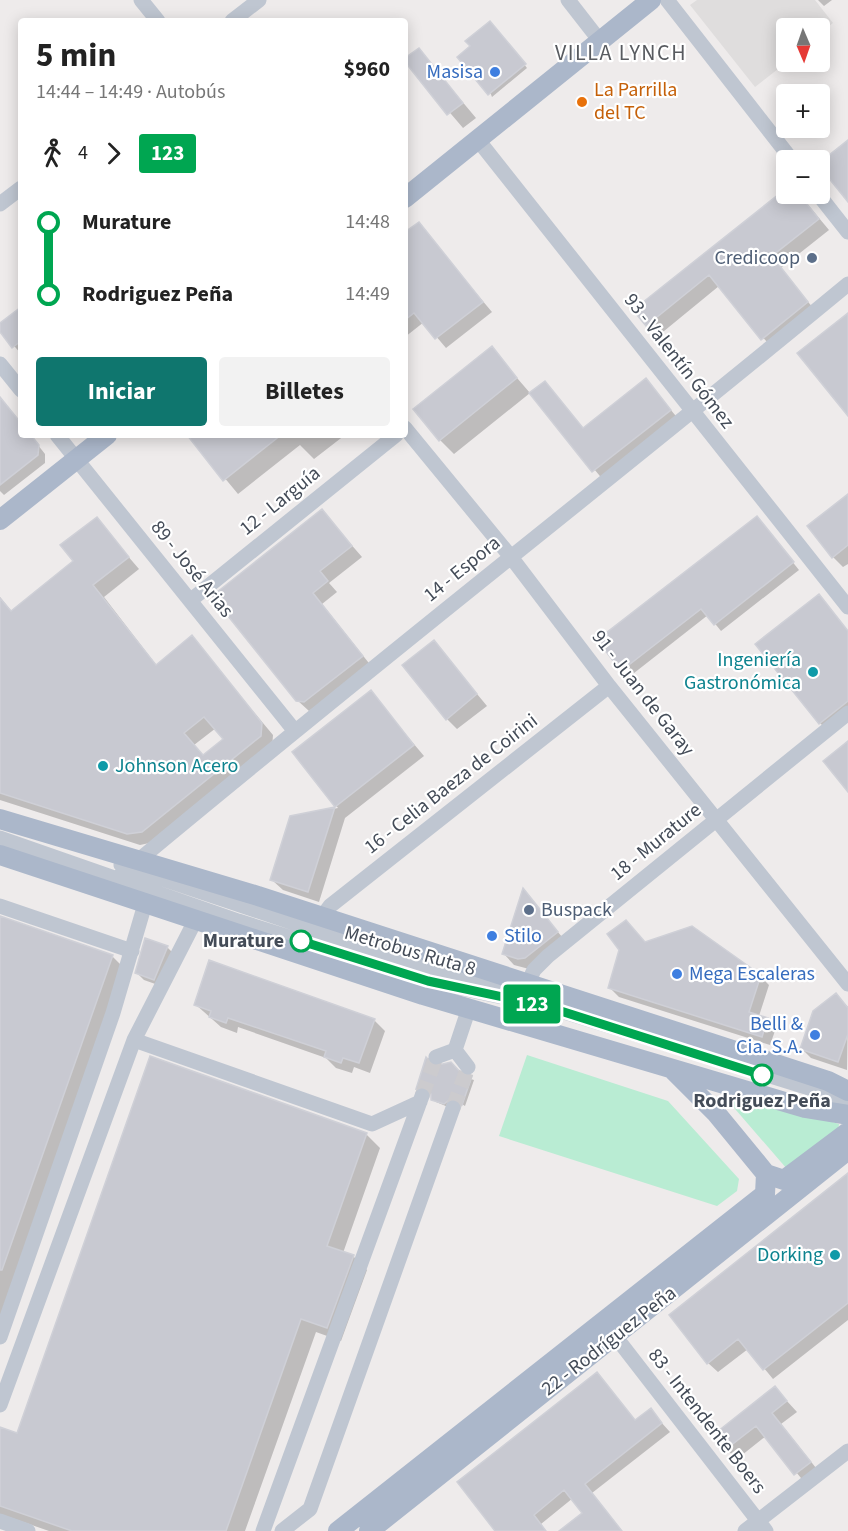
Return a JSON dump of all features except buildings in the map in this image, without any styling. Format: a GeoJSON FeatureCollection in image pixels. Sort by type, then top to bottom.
{"type":"FeatureCollection","features":[{"type":"Feature","properties":{"kind":"main road"},"geometry":{"type":"LineString","coordinates":[[408,196],[651,0]]}},
{"type":"Feature","properties":{"kind":"main road"},"geometry":{"type":"LineString","coordinates":[[0,520],[103,438]]}},
{"type":"Feature","properties":{"kind":"main road"},"geometry":{"type":"LineString","coordinates":[[0,819],[45,834],[122,874],[145,904],[469,1008],[671,1069],[805,1108],[848,1115]]}},
{"type":"Feature","properties":{"kind":"main road"},"geometry":{"type":"LineString","coordinates":[[0,855],[122,874],[321,918],[523,993],[828,1081],[848,1091]]}},
{"type":"Feature","properties":{"kind":"main road"},"geometry":{"type":"LineString","coordinates":[[671,1069],[726,1078],[848,1110]]}},
{"type":"Feature","properties":{"kind":"main road"},"geometry":{"type":"LineString","coordinates":[[671,1069],[716,1113],[775,1177],[848,1132]]}},
{"type":"Feature","properties":{"kind":"main road","name":"22 - Rodríguez Peña"},"geometry":{"type":"LineString","coordinates":[[369,1531],[848,1150]]}},
{"type":"Feature","properties":{"kind":"main road","name":"22 - Rodríguez Peña"},"geometry":{"type":"LineString","coordinates":[[338,1531],[765,1194],[775,1177]]}},
{"type":"Feature","properties":{"kind":"street"},"geometry":{"type":"LineString","coordinates":[[141,0],[156,18]]}},
{"type":"Feature","properties":{"kind":"street"},"geometry":{"type":"LineString","coordinates":[[236,18],[259,0]]}},
{"type":"Feature","properties":{"kind":"street"},"geometry":{"type":"LineString","coordinates":[[568,0],[600,41]]}},
{"type":"Feature","properties":{"kind":"street"},"geometry":{"type":"LineString","coordinates":[[667,0],[784,150]]}},
{"type":"Feature","properties":{"kind":"street","name":"93 - Valentín Gómez"},"geometry":{"type":"LineString","coordinates":[[478,140],[848,607]]}},
{"type":"Feature","properties":{"kind":"street"},"geometry":{"type":"LineString","coordinates":[[0,204],[18,190]]}},
{"type":"Feature","properties":{"kind":"street"},"geometry":{"type":"LineString","coordinates":[[826,204],[848,232]]}},
{"type":"Feature","properties":{"kind":"street","name":"14 - Espora"},"geometry":{"type":"LineString","coordinates":[[122,874],[294,730],[693,412],[848,284]]}},
{"type":"Feature","properties":{"kind":"street"},"geometry":{"type":"LineString","coordinates":[[0,364],[18,386]]}},
{"type":"Feature","properties":{"kind":"street","name":"91 - Juan de Garay"},"geometry":{"type":"LineString","coordinates":[[408,432],[511,557],[609,686],[848,984]]}},
{"type":"Feature","properties":{"kind":"street","name":"89 - José Arias"},"geometry":{"type":"LineString","coordinates":[[60,438],[294,730]]}},
{"type":"Feature","properties":{"kind":"street","name":"12 - Larguía"},"geometry":{"type":"LineString","coordinates":[[190,600],[392,438]]}},
{"type":"Feature","properties":{"kind":"street","name":"16 - Celia Baeza de Coirini"},"geometry":{"type":"LineString","coordinates":[[321,918],[330,906],[609,686]]}},
{"type":"Feature","properties":{"kind":"street","name":"18 - Murature"},"geometry":{"type":"LineString","coordinates":[[515,1022],[523,993],[548,956],[848,712]]}},
{"type":"Feature","properties":{"kind":"street","name":"Metrobus Ruta 8"},"geometry":{"type":"LineString","coordinates":[[0,838],[431,969],[523,993],[545,1006],[848,1100]]}},
{"type":"Feature","properties":{"kind":"street"},"geometry":{"type":"LineString","coordinates":[[0,1337],[113,1013],[145,904]]}},
{"type":"Feature","properties":{"kind":"street"},"geometry":{"type":"LineString","coordinates":[[0,906],[132,951]]}},
{"type":"Feature","properties":{"kind":"street"},"geometry":{"type":"LineString","coordinates":[[0,1405],[134,1040],[195,921]]}},
{"type":"Feature","properties":{"kind":"street"},"geometry":{"type":"LineString","coordinates":[[455,1050],[469,1008]]}},
{"type":"Feature","properties":{"kind":"street"},"geometry":{"type":"LineString","coordinates":[[134,1040],[372,1124],[421,1099],[263,1531]]}},
{"type":"Feature","properties":{"kind":"street"},"geometry":{"type":"LineString","coordinates":[[436,1057],[455,1050]]}},
{"type":"Feature","properties":{"kind":"street"},"geometry":{"type":"LineString","coordinates":[[455,1050],[468,1067]]}},
{"type":"Feature","properties":{"kind":"street"},"geometry":{"type":"LineString","coordinates":[[282,1531],[310,1509],[453,1108]]}},
{"type":"Feature","properties":{"kind":"street","name":"83 - Intendente Boers"},"geometry":{"type":"LineString","coordinates":[[615,1336],[762,1526]]}},
{"type":"Feature","properties":{"kind":"street"},"geometry":{"type":"LineString","coordinates":[[745,1531],[762,1526],[848,1450]]}},
{"type":"Feature","properties":{"kind":"street"},"geometry":{"type":"LineString","coordinates":[[0,1521],[28,1531]]}},
{"type":"Feature","properties":{"kind":"shaded area"},"geometry":{"type":"Polygon","coordinates":[[[697,0],[815,0],[829,18],[776,18],[776,71],[755,87],[690,5],[697,0]]]}},
{"type":"Feature","properties":{"kind":"green space"},"geometry":{"type":"Polygon","coordinates":[[[527,1055],[668,1101],[739,1179],[737,1191],[717,1206],[499,1136],[527,1055]]]}},
{"type":"Feature","properties":{"kind":"green space"},"geometry":{"type":"Polygon","coordinates":[[[729,1091],[839,1124],[838,1131],[787,1169],[723,1095],[729,1091]]]}},
{"type":"Feature","properties":{"kind":"tunnel"},"geometry":{"type":"LineString","coordinates":[[422,1096],[436,1057]]}},
{"type":"Feature","properties":{"kind":"tunnel"},"geometry":{"type":"LineString","coordinates":[[453,1108],[468,1067]]}},
{"type":"Feature","properties":{"kind":"bus line","name":"123"},"geometry":{"type":"LineString","coordinates":[[301,941],[428,981],[521,1003],[545,1006],[762,1075]]}},
{"type":"Feature","properties":{"kind":"place","name":"Masisa"},"geometry":{"type":"Point","coordinates":[495,72]}},
{"type":"Feature","properties":{"kind":"place","name":"La Parrilla del TC"},"geometry":{"type":"Point","coordinates":[582,102]}},
{"type":"Feature","properties":{"kind":"place","name":"Credicoop"},"geometry":{"type":"Point","coordinates":[812,258]}},
{"type":"Feature","properties":{"kind":"place","name":"Ingeniería Gastronómica"},"geometry":{"type":"Point","coordinates":[813,672]}},
{"type":"Feature","properties":{"kind":"place","name":"Johnson Acero"},"geometry":{"type":"Point","coordinates":[103,766]}},
{"type":"Feature","properties":{"kind":"place","name":"Buspack"},"geometry":{"type":"Point","coordinates":[529,910]}},
{"type":"Feature","properties":{"kind":"place","name":"Stilo"},"geometry":{"type":"Point","coordinates":[492,936]}},
{"type":"Feature","properties":{"kind":"place","name":"Murature"},"geometry":{"type":"Point","coordinates":[301,941]}},
{"type":"Feature","properties":{"kind":"place","name":"Mega Escaleras"},"geometry":{"type":"Point","coordinates":[677,974]}},
{"type":"Feature","properties":{"kind":"place","name":"Belli & Cia. S.A."},"geometry":{"type":"Point","coordinates":[815,1035]}},
{"type":"Feature","properties":{"kind":"place","name":"Rodriguez Peña"},"geometry":{"type":"Point","coordinates":[762,1075]}},
{"type":"Feature","properties":{"kind":"place","name":"Dorking"},"geometry":{"type":"Point","coordinates":[835,1255]}},
{"type":"Feature","properties":{"kind":"district","name":"VILLA LYNCH"},"geometry":{"type":"Point","coordinates":[621,53]}}]}
